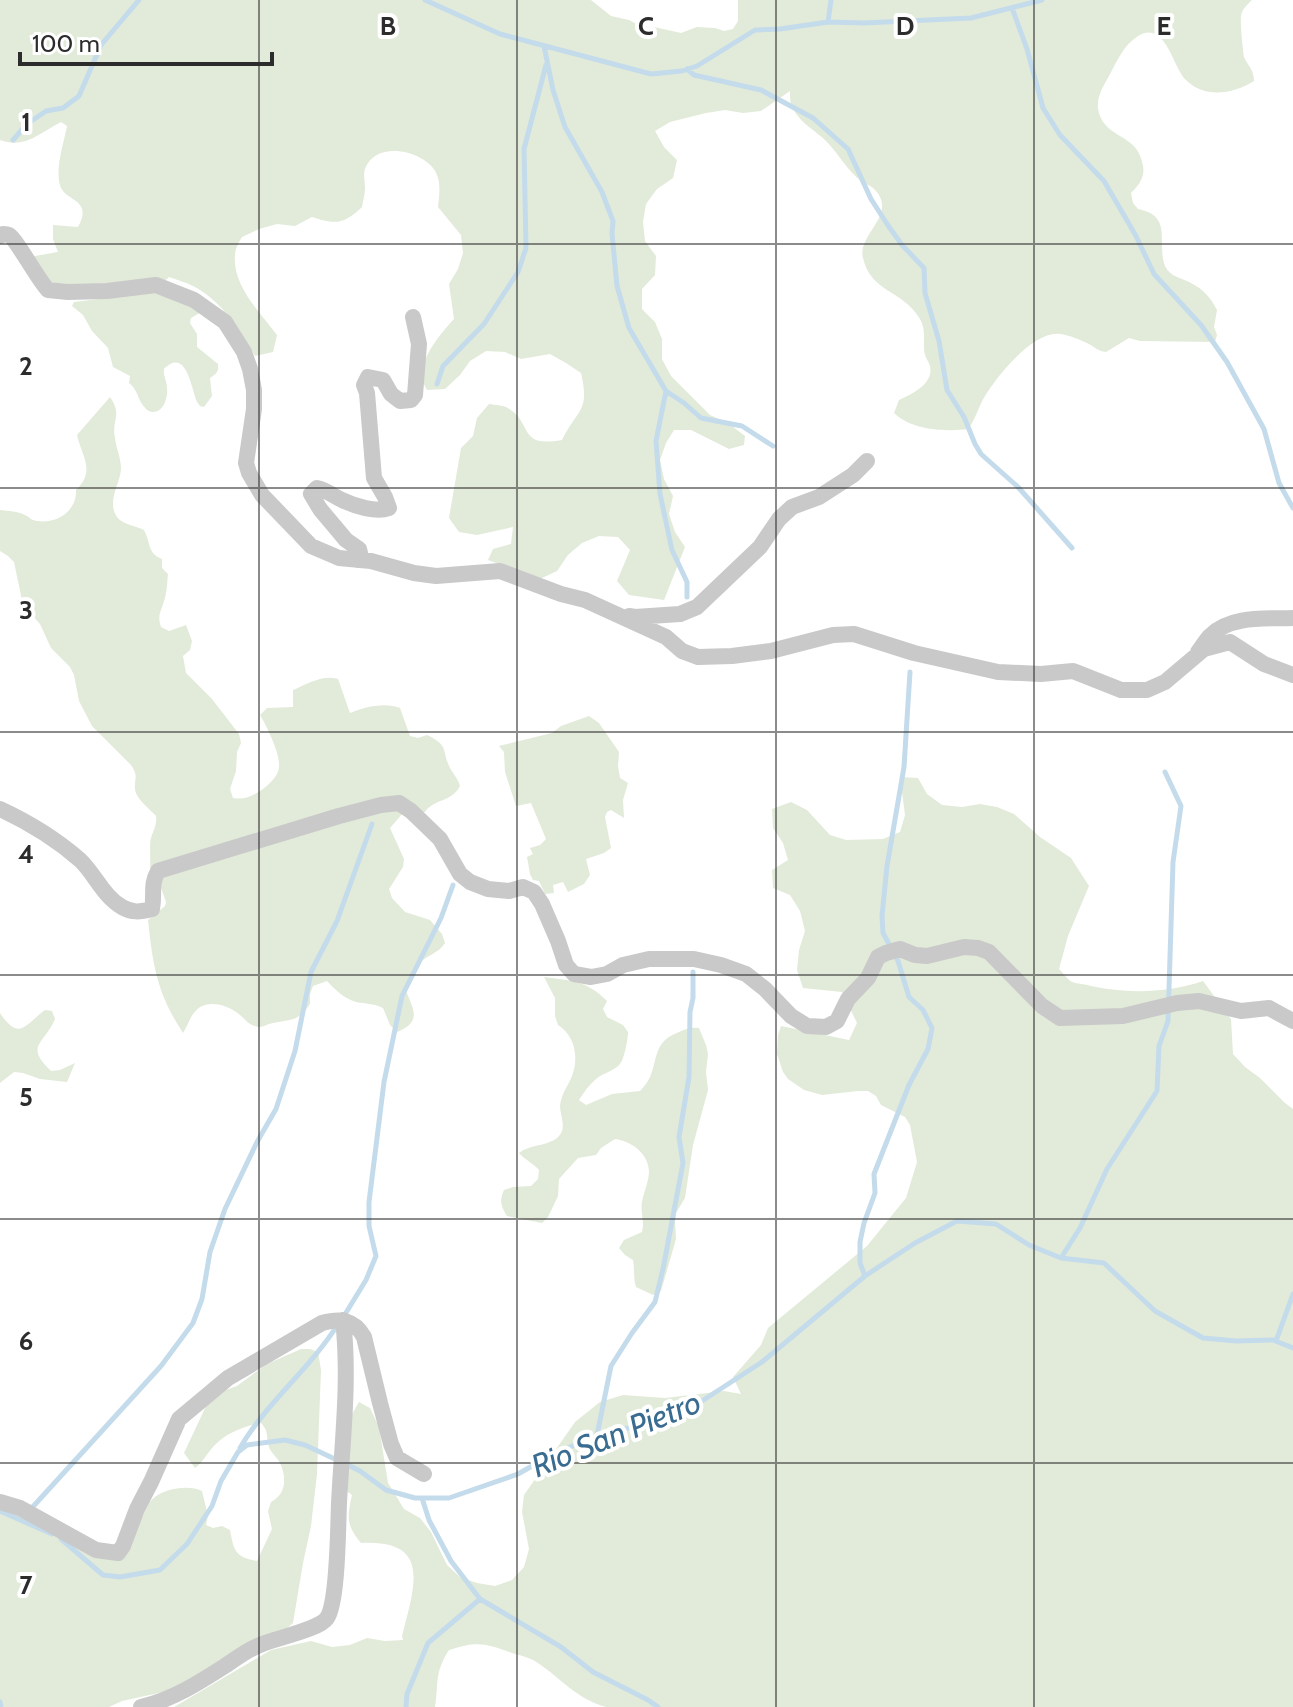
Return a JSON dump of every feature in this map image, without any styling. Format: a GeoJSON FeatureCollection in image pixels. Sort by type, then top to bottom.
{"type":"FeatureCollection","features":[{"type":"Feature","properties":{"kind":"street"},"geometry":{"type":"LineString","coordinates":[[0,236],[6,234],[13,239],[48,290],[107,291],[156,285],[194,300],[225,322],[244,352],[254,390],[246,463],[255,486],[311,546],[339,558],[371,561],[436,576],[500,571],[585,600],[666,637],[682,651],[698,657],[771,651],[833,635],[854,634],[914,653],[998,672],[1041,674],[1073,671],[1121,690],[1147,690],[1165,682],[1204,649],[1230,642],[1264,664],[1293,675]]}},
{"type":"Feature","properties":{"kind":"street"},"geometry":{"type":"LineString","coordinates":[[357,560],[359,549],[346,540],[311,494],[317,488],[323,489],[344,501],[378,511],[389,508],[374,478],[364,385],[368,377],[383,380],[391,394],[400,401],[411,400],[415,395],[419,344],[413,317]]}},
{"type":"Feature","properties":{"kind":"street"},"geometry":{"type":"LineString","coordinates":[[605,609],[635,617],[680,614],[697,607],[760,547],[779,519],[792,507],[819,497],[853,475],[867,461]]}},
{"type":"Feature","properties":{"kind":"street"},"geometry":{"type":"LineString","coordinates":[[1195,656],[1211,634],[1228,625],[1293,618]]}},
{"type":"Feature","properties":{"kind":"street"},"geometry":{"type":"LineString","coordinates":[[0,809],[27,822],[81,861],[108,896],[122,907],[137,913],[152,909],[152,882],[158,871],[339,816],[399,803],[440,839],[460,874],[470,882],[488,889],[509,891],[523,887],[534,892],[566,965],[574,974],[591,977],[607,974],[623,965],[649,959],[694,959],[721,965],[746,974],[791,1016],[807,1026],[826,1027],[837,1021],[848,999],[868,978],[878,957],[900,949],[927,956],[964,947],[989,952],[1042,1006],[1060,1018],[1123,1016],[1199,1001],[1241,1011],[1269,1008],[1293,1021]]}},
{"type":"Feature","properties":{"kind":"street"},"geometry":{"type":"LineString","coordinates":[[141,1707],[176,1696],[257,1646],[317,1627],[327,1618],[336,1567],[344,1399],[343,1320]]}},
{"type":"Feature","properties":{"kind":"street"},"geometry":{"type":"LineString","coordinates":[[0,1502],[20,1508],[96,1550],[118,1553],[179,1419],[228,1378],[322,1323],[343,1320],[359,1328],[364,1337],[397,1458],[424,1474]]}},
{"type":"Feature","properties":{"kind":"green space"},"geometry":{"type":"Polygon","coordinates":[[[0,0],[591,0],[611,16],[644,28],[681,33],[697,27],[724,31],[733,29],[738,21],[738,0],[1252,0],[1242,11],[1241,24],[1244,57],[1254,81],[1228,91],[1202,90],[1181,74],[1162,40],[1148,33],[1138,36],[1124,49],[1098,100],[1098,110],[1105,124],[1130,142],[1140,156],[1143,174],[1131,193],[1133,203],[1160,224],[1167,270],[1199,288],[1212,302],[1217,310],[1214,327],[1217,335],[1215,342],[1140,341],[1129,338],[1106,352],[1071,337],[1050,335],[1039,339],[1007,366],[985,396],[968,429],[939,430],[910,423],[894,413],[899,400],[916,391],[929,378],[930,366],[925,355],[920,319],[905,302],[873,278],[863,258],[865,241],[882,208],[876,191],[856,177],[828,143],[801,119],[792,107],[790,91],[761,111],[743,113],[725,110],[670,122],[655,131],[664,147],[677,160],[673,178],[657,189],[646,204],[643,222],[645,241],[656,256],[655,275],[642,289],[642,309],[655,322],[662,339],[662,359],[671,376],[710,415],[728,423],[745,436],[744,445],[729,449],[691,430],[674,430],[666,443],[660,460],[664,479],[673,496],[669,514],[675,532],[685,547],[664,600],[629,595],[617,581],[630,550],[618,537],[599,536],[582,543],[568,555],[557,571],[540,579],[488,560],[493,549],[511,544],[513,527],[477,535],[459,532],[449,518],[461,448],[473,436],[477,418],[489,404],[508,408],[516,414],[532,438],[538,441],[562,440],[583,403],[581,373],[550,354],[521,359],[505,352],[486,351],[470,361],[445,389],[427,390],[422,380],[424,362],[454,319],[449,284],[463,253],[461,235],[438,207],[439,183],[432,167],[414,155],[402,152],[380,154],[371,159],[365,169],[362,207],[350,217],[334,222],[312,217],[295,226],[277,224],[242,237],[235,253],[235,266],[249,298],[277,335],[273,352],[255,356],[221,307],[193,286],[169,277],[165,281],[108,288],[48,282],[29,257],[58,252],[53,239],[53,225],[78,227],[82,211],[60,185],[59,163],[67,126],[61,122],[17,143],[0,140],[0,0]]]}},
{"type":"Feature","properties":{"kind":"green space"},"geometry":{"type":"Polygon","coordinates":[[[159,292],[203,311],[191,318],[190,323],[197,334],[197,347],[218,364],[217,372],[210,378],[212,396],[204,407],[197,402],[183,366],[171,363],[164,369],[166,400],[160,410],[147,410],[129,383],[130,376],[113,367],[108,348],[92,331],[83,315],[72,306],[74,302],[159,292]]]}},
{"type":"Feature","properties":{"kind":"green space"},"geometry":{"type":"Polygon","coordinates":[[[110,397],[116,409],[114,432],[121,468],[113,498],[114,511],[122,521],[144,530],[152,551],[162,559],[162,568],[168,574],[166,595],[159,616],[161,627],[169,631],[186,625],[192,641],[190,650],[183,656],[186,673],[212,699],[239,734],[241,743],[230,789],[233,798],[245,798],[259,791],[274,779],[279,769],[274,744],[260,715],[267,708],[293,707],[293,690],[321,679],[338,679],[350,713],[375,706],[400,708],[410,736],[418,738],[427,735],[444,749],[460,786],[448,798],[433,804],[425,812],[403,813],[390,828],[404,859],[403,867],[389,889],[392,898],[405,912],[430,920],[442,934],[445,943],[412,972],[405,988],[413,1008],[413,1019],[397,1032],[390,1025],[383,1008],[352,1001],[327,981],[313,986],[310,1004],[298,1017],[262,1027],[251,1024],[226,1007],[210,1004],[197,1010],[183,1033],[167,1005],[154,965],[148,920],[166,902],[160,885],[162,863],[150,868],[150,841],[156,816],[136,794],[136,775],[131,765],[92,726],[79,701],[70,667],[51,648],[40,624],[23,605],[14,562],[0,551],[0,510],[44,521],[58,518],[69,510],[86,470],[77,435],[110,397]]]}},
{"type":"Feature","properties":{"kind":"green space"},"geometry":{"type":"Polygon","coordinates":[[[589,716],[599,723],[619,752],[620,778],[628,783],[623,800],[624,818],[611,810],[607,812],[605,817],[611,848],[586,859],[590,875],[584,884],[568,892],[563,882],[553,885],[554,893],[545,894],[539,881],[533,880],[530,874],[527,857],[533,854],[530,848],[546,839],[531,803],[516,806],[505,772],[504,752],[499,746],[552,733],[561,726],[589,716]]]}},
{"type":"Feature","properties":{"kind":"green space"},"geometry":{"type":"Polygon","coordinates":[[[900,777],[918,778],[927,794],[942,805],[962,807],[980,804],[1014,814],[1071,858],[1089,886],[1068,936],[1059,969],[1072,982],[1105,989],[1162,990],[1203,981],[1231,1019],[1233,1054],[1293,1109],[1293,1707],[606,1707],[577,1694],[533,1660],[476,1644],[449,1650],[439,1672],[435,1707],[174,1707],[271,1650],[311,1641],[332,1647],[350,1645],[367,1638],[403,1640],[413,1584],[409,1558],[399,1549],[384,1544],[361,1543],[349,1520],[352,1495],[340,1486],[351,1416],[359,1402],[370,1408],[379,1427],[388,1483],[404,1509],[420,1518],[431,1532],[447,1565],[460,1577],[477,1583],[495,1586],[512,1580],[524,1567],[529,1549],[522,1512],[524,1495],[575,1422],[600,1402],[623,1395],[665,1398],[724,1391],[741,1394],[733,1377],[761,1345],[768,1328],[867,1246],[906,1198],[917,1162],[910,1125],[905,1117],[881,1105],[876,1096],[868,1091],[822,1095],[804,1090],[783,1072],[777,1054],[781,1026],[849,1040],[857,1023],[842,992],[803,988],[797,970],[805,931],[800,911],[790,895],[773,888],[772,870],[788,860],[783,843],[773,828],[772,809],[791,802],[807,810],[830,835],[846,840],[883,839],[900,832],[905,815],[900,777]]]}},
{"type":"Feature","properties":{"kind":"green space"},"geometry":{"type":"Polygon","coordinates":[[[544,977],[578,983],[592,989],[607,1001],[603,1009],[607,1017],[623,1025],[628,1032],[621,1062],[589,1086],[579,1100],[586,1105],[612,1094],[640,1091],[651,1074],[658,1050],[669,1037],[686,1029],[699,1028],[706,1045],[708,1090],[693,1145],[685,1198],[676,1213],[676,1239],[661,1291],[653,1295],[636,1287],[633,1260],[619,1248],[624,1240],[642,1232],[643,1228],[642,1206],[649,1171],[646,1159],[633,1145],[615,1139],[596,1155],[578,1158],[559,1179],[558,1196],[542,1223],[507,1216],[502,1206],[504,1190],[531,1186],[538,1179],[539,1170],[519,1153],[551,1142],[561,1133],[561,1102],[574,1069],[572,1041],[558,1025],[555,998],[544,977]]]}},
{"type":"Feature","properties":{"kind":"green space"},"geometry":{"type":"Polygon","coordinates":[[[45,1010],[52,1011],[55,1019],[39,1045],[39,1056],[51,1071],[75,1063],[67,1082],[14,1072],[0,1083],[0,1013],[17,1029],[45,1010]]]}},
{"type":"Feature","properties":{"kind":"green space"},"geometry":{"type":"Polygon","coordinates":[[[301,1349],[318,1352],[321,1370],[317,1474],[293,1623],[168,1691],[109,1707],[0,1707],[0,1507],[110,1559],[138,1525],[154,1498],[174,1489],[196,1489],[202,1491],[208,1516],[206,1525],[230,1530],[237,1552],[257,1561],[272,1529],[268,1511],[271,1502],[280,1495],[284,1480],[280,1463],[269,1447],[264,1426],[261,1423],[229,1434],[195,1468],[184,1453],[207,1404],[220,1392],[237,1386],[267,1364],[301,1349]]]}},
{"type":"Feature","properties":{"kind":"waterway"},"geometry":{"type":"LineString","coordinates":[[13,140],[27,124],[46,111],[63,108],[79,96],[101,45],[139,0]]}},
{"type":"Feature","properties":{"kind":"waterway"},"geometry":{"type":"LineString","coordinates":[[425,0],[500,34],[651,74],[697,66],[755,30],[828,22],[971,18],[1042,0]]}},
{"type":"Feature","properties":{"kind":"waterway"},"geometry":{"type":"LineString","coordinates":[[828,22],[831,0]]}},
{"type":"Feature","properties":{"kind":"waterway"},"geometry":{"type":"LineString","coordinates":[[1012,8],[1043,108],[1060,135],[1104,181],[1154,274],[1201,325],[1227,362],[1264,429],[1279,483],[1293,508]]}},
{"type":"Feature","properties":{"kind":"waterway"},"geometry":{"type":"LineString","coordinates":[[544,46],[565,127],[602,192],[613,221],[617,286],[629,328],[666,391],[656,441],[660,494],[672,550],[687,582],[687,597]]}},
{"type":"Feature","properties":{"kind":"waterway"},"geometry":{"type":"LineString","coordinates":[[437,384],[443,366],[484,324],[518,272],[526,248],[524,149],[546,65]]}},
{"type":"Feature","properties":{"kind":"waterway"},"geometry":{"type":"LineString","coordinates":[[687,69],[694,75],[761,90],[813,118],[848,149],[871,199],[902,245],[924,268],[925,293],[939,341],[947,390],[964,417],[975,444],[981,454],[1018,487],[1072,548]]}},
{"type":"Feature","properties":{"kind":"waterway"},"geometry":{"type":"LineString","coordinates":[[666,391],[701,418],[742,426],[773,446]]}},
{"type":"Feature","properties":{"kind":"waterway"},"geometry":{"type":"LineString","coordinates":[[865,1276],[860,1263],[860,1242],[875,1193],[874,1174],[909,1085],[928,1049],[932,1028],[923,1010],[909,997],[898,961],[883,933],[887,866],[904,767],[910,672]]}},
{"type":"Feature","properties":{"kind":"waterway"},"geometry":{"type":"LineString","coordinates":[[1061,1258],[1080,1228],[1107,1169],[1157,1091],[1159,1046],[1168,1021],[1173,862],[1181,806],[1165,772]]}},
{"type":"Feature","properties":{"kind":"waterway"},"geometry":{"type":"LineString","coordinates":[[29,1511],[161,1366],[193,1323],[202,1299],[210,1252],[225,1209],[276,1109],[295,1051],[311,972],[337,921],[372,824]]}},
{"type":"Feature","properties":{"kind":"waterway"},"geometry":{"type":"LineString","coordinates":[[344,1316],[366,1280],[376,1256],[369,1226],[369,1202],[384,1082],[402,996],[441,918],[453,885]]}},
{"type":"Feature","properties":{"kind":"waterway"},"geometry":{"type":"LineString","coordinates":[[597,1435],[611,1366],[655,1302],[663,1269],[683,1163],[679,1137],[689,1077],[693,972]]}},
{"type":"Feature","properties":{"kind":"waterway","name":"Rio San Pietro"},"geometry":{"type":"LineString","coordinates":[[346,1464],[386,1490],[415,1498],[449,1498],[518,1474],[597,1435],[685,1412],[762,1362],[865,1276],[915,1243],[957,1221],[996,1224],[1029,1245],[1061,1258],[1104,1263],[1155,1311],[1203,1338],[1273,1340],[1293,1348]]}},
{"type":"Feature","properties":{"kind":"waterway"},"geometry":{"type":"LineString","coordinates":[[1276,1341],[1293,1294]]}},
{"type":"Feature","properties":{"kind":"waterway"},"geometry":{"type":"LineString","coordinates":[[240,1448],[262,1416],[315,1356],[338,1324]]}},
{"type":"Feature","properties":{"kind":"waterway","name":"Rio San Pietro"},"geometry":{"type":"LineString","coordinates":[[61,1539],[103,1575],[120,1577],[160,1570],[187,1544],[212,1506],[221,1481],[238,1452],[247,1445],[285,1440],[305,1445],[337,1460]]}},
{"type":"Feature","properties":{"kind":"waterway"},"geometry":{"type":"LineString","coordinates":[[422,1498],[429,1520],[451,1561],[480,1599],[561,1647],[593,1672],[658,1707]]}},
{"type":"Feature","properties":{"kind":"waterway","name":"Rio San Pietro"},"geometry":{"type":"LineString","coordinates":[[0,1511],[52,1534]]}},
{"type":"Feature","properties":{"kind":"waterway"},"geometry":{"type":"LineString","coordinates":[[406,1707],[407,1694],[428,1643],[480,1599]]}},
{"type":"Feature","properties":{"kind":"waterway"},"geometry":{"type":"LineString","coordinates":[[0,1702],[1,1707]]}}]}
